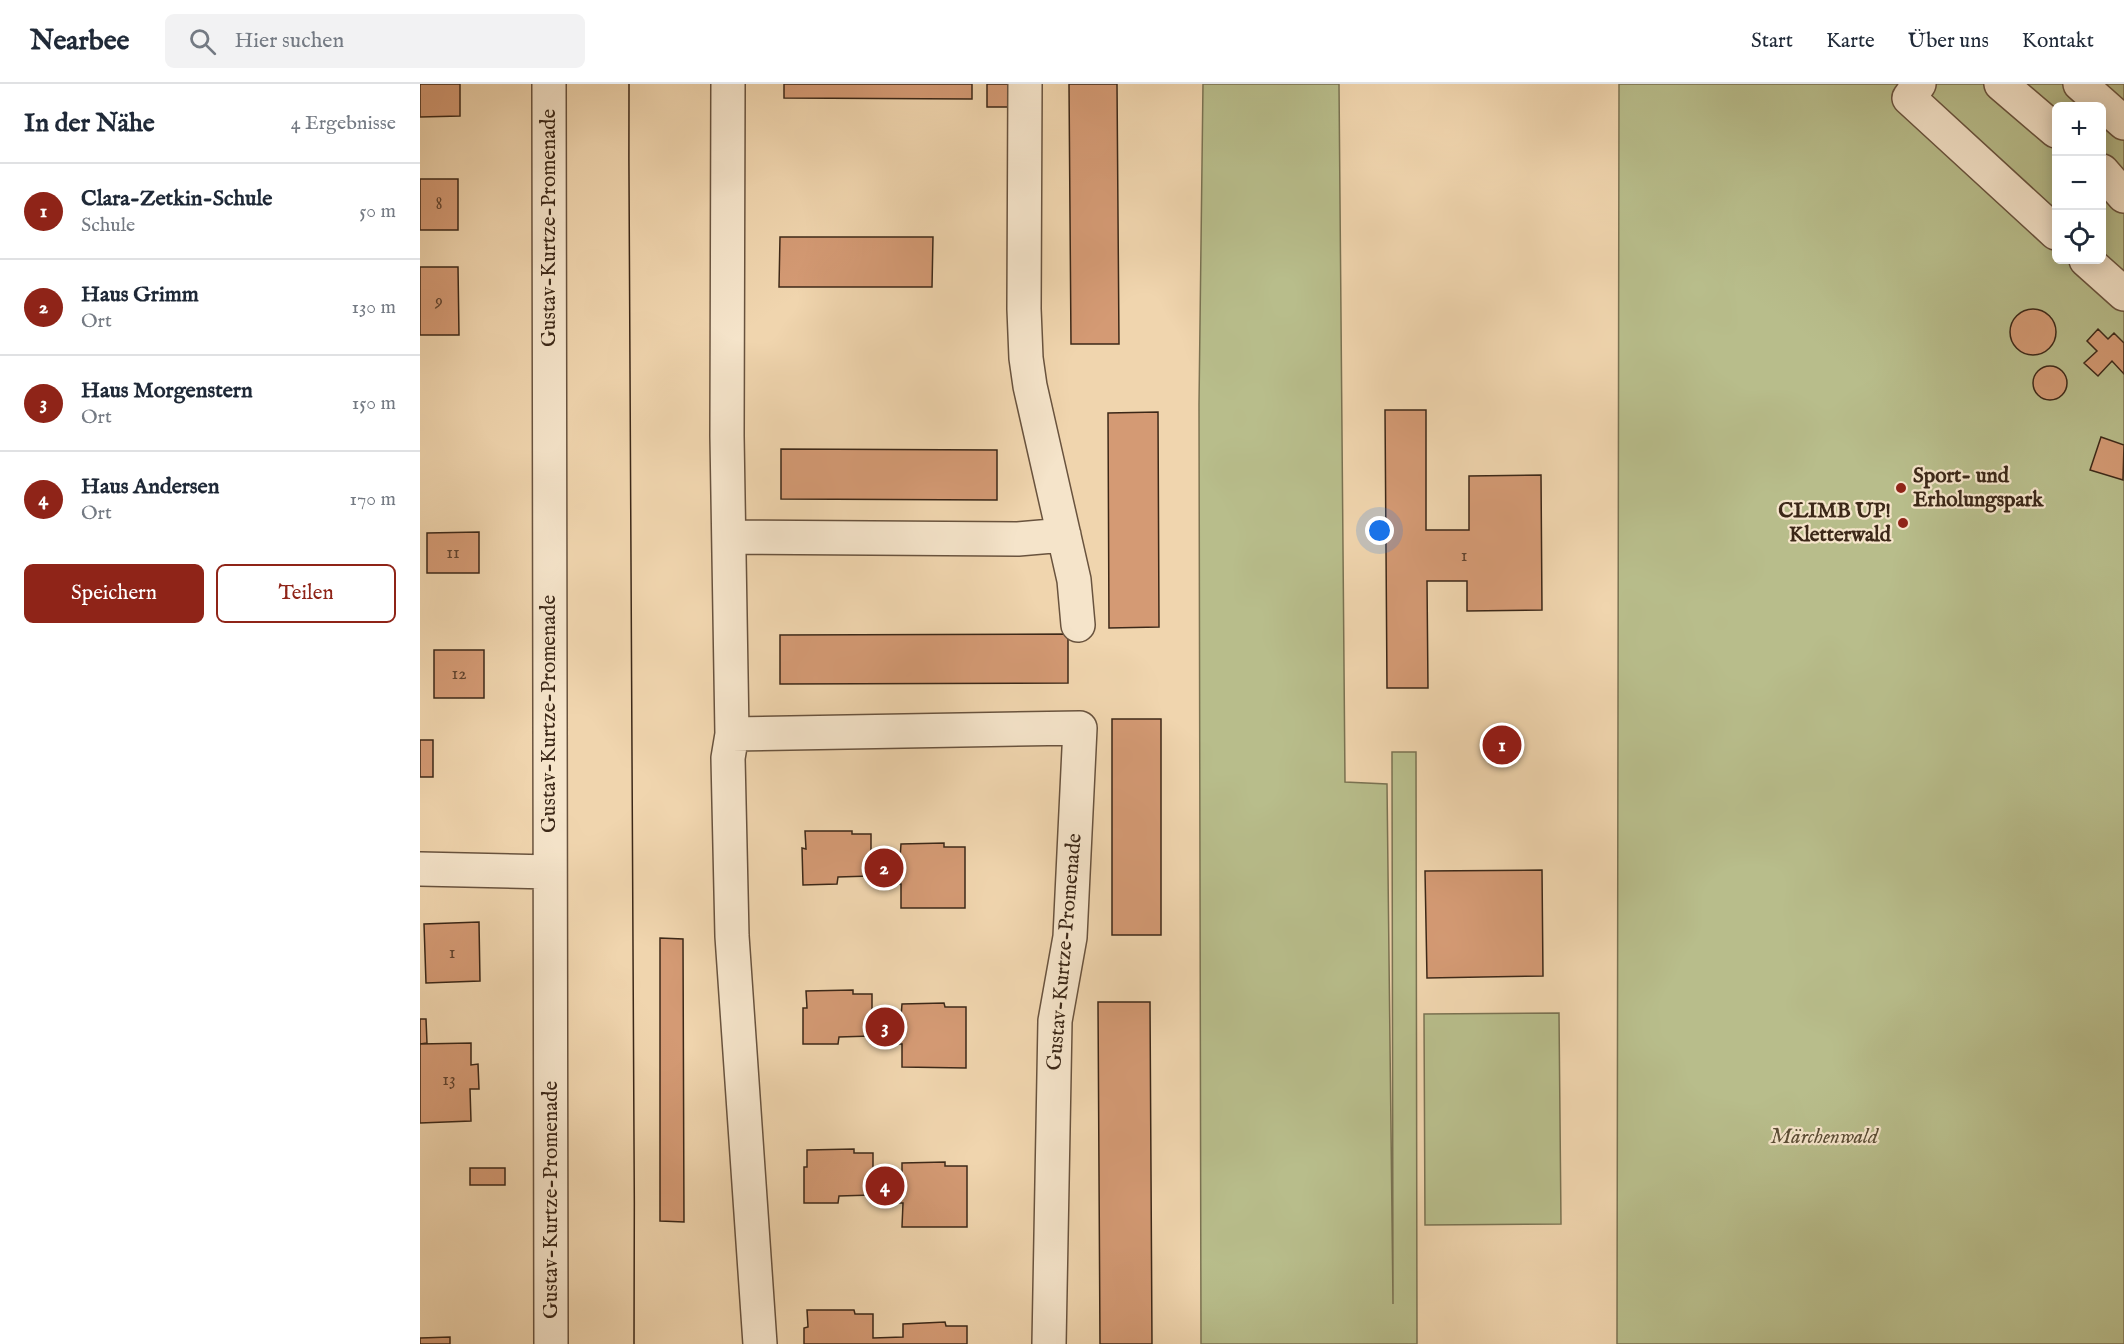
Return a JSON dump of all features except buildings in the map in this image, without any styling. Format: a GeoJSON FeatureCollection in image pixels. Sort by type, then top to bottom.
{"type":"FeatureCollection","features":[{"type":"Feature","properties":{"kind":"street","name":"Gustav-Kurtze-Promenade"},"geometry":{"type":"LineString","coordinates":[[549,84],[551,1344]]}},
{"type":"Feature","properties":{"kind":"street"},"geometry":{"type":"LineString","coordinates":[[728,84],[726,344],[732,734],[728,758],[732,936],[760,1344]]}},
{"type":"Feature","properties":{"kind":"street"},"geometry":{"type":"LineString","coordinates":[[1025,84],[1024,309],[1026,358],[1030,386],[1074,580],[1078,625]]}},
{"type":"Feature","properties":{"kind":"street"},"geometry":{"type":"LineString","coordinates":[[1919,84],[1909,98],[2052,229]]}},
{"type":"Feature","properties":{"kind":"street"},"geometry":{"type":"LineString","coordinates":[[2001,84],[2052,128]]}},
{"type":"Feature","properties":{"kind":"street"},"geometry":{"type":"LineString","coordinates":[[2080,84],[2124,123]]}},
{"type":"Feature","properties":{"kind":"street"},"geometry":{"type":"LineString","coordinates":[[2106,176],[2124,196]]}},
{"type":"Feature","properties":{"kind":"street"},"geometry":{"type":"LineString","coordinates":[[2090,264],[2124,294]]}},
{"type":"Feature","properties":{"kind":"street"},"geometry":{"type":"LineString","coordinates":[[729,537],[1006,539],[1064,535]]}},
{"type":"Feature","properties":{"kind":"street","name":"Gustav-Kurtze-Promenade"},"geometry":{"type":"LineString","coordinates":[[732,734],[1080,728],[1070,937],[1055,1021],[1049,1344]]}},
{"type":"Feature","properties":{"kind":"street"},"geometry":{"type":"LineString","coordinates":[[420,869],[550,873]]}},
{"type":"Feature","properties":{"kind":"green space"},"geometry":{"type":"Polygon","coordinates":[[[1203,84],[1339,84],[1345,782],[1387,784],[1393,1304],[1392,752],[1416,752],[1417,1344],[1201,1344],[1199,405],[1203,84]]]}},
{"type":"Feature","properties":{"kind":"green space","name":"Märchenwald"},"geometry":{"type":"Polygon","coordinates":[[[1619,84],[2124,84],[2124,1344],[1617,1344],[1619,84]]]}},
{"type":"Feature","properties":{"kind":"green space"},"geometry":{"type":"Polygon","coordinates":[[[1559,1013],[1561,1224],[1425,1225],[1424,1014],[1559,1013]]]}},
{"type":"Feature","properties":{"kind":"tram line"},"geometry":{"type":"LineString","coordinates":[[629,84],[634,1344]]}},
{"type":"Feature","properties":{"kind":"place","name":"Sport- und Erholungspark"},"geometry":{"type":"Point","coordinates":[1901,488]}},
{"type":"Feature","properties":{"kind":"place","name":"CLIMB UP! Kletterwald"},"geometry":{"type":"Point","coordinates":[1903,523]}},
{"type":"Feature","properties":{"kind":"place","name":"Clara-Zetkin-Schule"},"geometry":{"type":"Point","coordinates":[1502,745]}},
{"type":"Feature","properties":{"kind":"place","name":"Haus Grimm"},"geometry":{"type":"Point","coordinates":[884,868]}},
{"type":"Feature","properties":{"kind":"place","name":"Haus Morgenstern"},"geometry":{"type":"Point","coordinates":[885,1027]}},
{"type":"Feature","properties":{"kind":"place","name":"Haus Andersen"},"geometry":{"type":"Point","coordinates":[885,1186]}}]}
